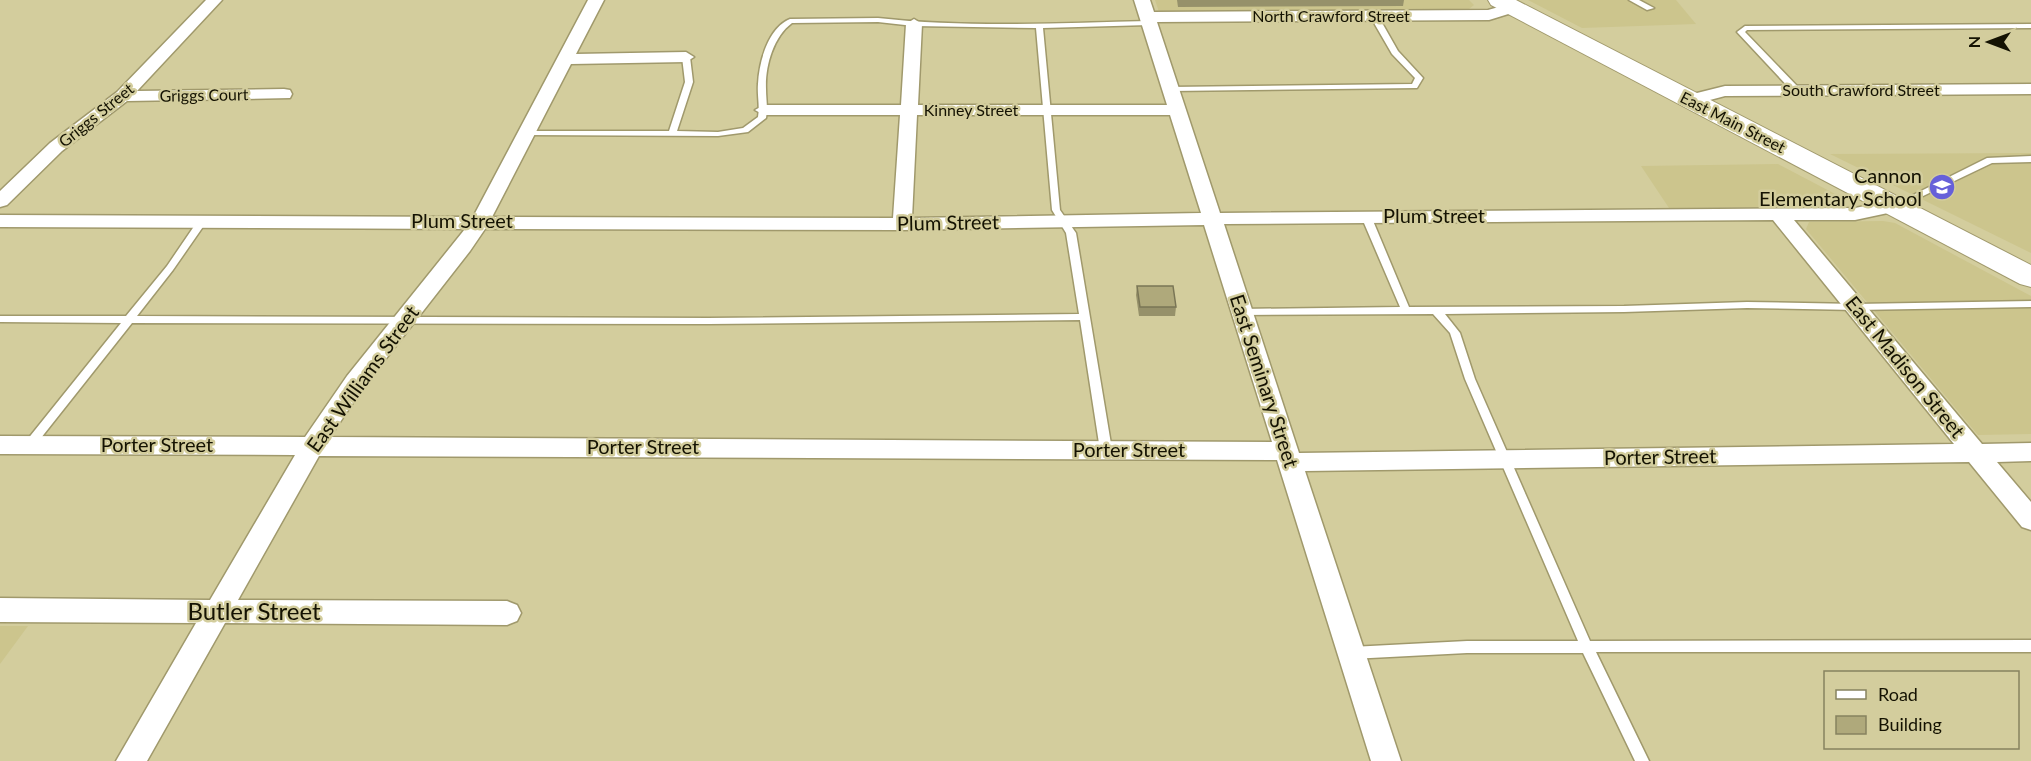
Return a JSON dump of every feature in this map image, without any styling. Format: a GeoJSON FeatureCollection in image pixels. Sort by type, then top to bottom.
{"type":"FeatureCollection","features":[{"type":"Feature","properties":{"kind":"main road","name":"East Main Street"},"geometry":{"type":"LineString","coordinates":[[1506,4],[2031,277]]}},
{"type":"Feature","properties":{"kind":"street","name":"Griggs Street"},"geometry":{"type":"LineString","coordinates":[[0,201],[56,147],[123,96],[214,0]]}},
{"type":"Feature","properties":{"kind":"street","name":"East Williams Street"},"geometry":{"type":"LineString","coordinates":[[131,761],[313,445],[356,382],[463,247],[480,221],[596,0]]}},
{"type":"Feature","properties":{"kind":"street","name":"North Crawford Street"},"geometry":{"type":"LineString","coordinates":[[1146,13],[1489,15],[1506,4]]}},
{"type":"Feature","properties":{"kind":"street","name":"East Seminary Street"},"geometry":{"type":"LineString","coordinates":[[1146,13],[1386,761]]}},
{"type":"Feature","properties":{"kind":"street"},"geometry":{"type":"LineString","coordinates":[[902,224],[914,24]]}},
{"type":"Feature","properties":{"kind":"street"},"geometry":{"type":"LineString","coordinates":[[565,59],[686,57]]}},
{"type":"Feature","properties":{"kind":"street","name":"South Crawford Street"},"geometry":{"type":"LineString","coordinates":[[1691,100],[1725,91],[2031,89]]}},
{"type":"Feature","properties":{"kind":"street","name":"Griggs Court"},"geometry":{"type":"LineString","coordinates":[[123,96],[284,94]]}},
{"type":"Feature","properties":{"kind":"street","name":"Kinney Street"},"geometry":{"type":"LineString","coordinates":[[764,110],[1177,110]]}},
{"type":"Feature","properties":{"kind":"street","name":"Plum Street"},"geometry":{"type":"LineString","coordinates":[[0,221],[902,224],[1366,216],[1856,214],[1895,206]]}},
{"type":"Feature","properties":{"kind":"street","name":"East Madison Street"},"geometry":{"type":"LineString","coordinates":[[1779,215],[2031,520]]}},
{"type":"Feature","properties":{"kind":"street","name":"Porter Street"},"geometry":{"type":"LineString","coordinates":[[0,445],[1106,450],[1288,456],[1506,459],[2031,452]]}},
{"type":"Feature","properties":{"kind":"street","name":"Butler Street"},"geometry":{"type":"LineString","coordinates":[[0,610],[507,612]]}},
{"type":"Feature","properties":{"kind":"lane"},"geometry":{"type":"LineString","coordinates":[[1633,0],[1650,8]]}},
{"type":"Feature","properties":{"kind":"lane"},"geometry":{"type":"LineString","coordinates":[[528,133],[718,134],[745,130],[762,118],[766,103],[762,95],[765,69],[773,37],[783,24],[809,20],[878,20],[914,24],[1039,26],[1146,13]]}},
{"type":"Feature","properties":{"kind":"lane"},"geometry":{"type":"LineString","coordinates":[[1171,90],[1414,86],[1419,78],[1395,52],[1374,16]]}},
{"type":"Feature","properties":{"kind":"lane"},"geometry":{"type":"LineString","coordinates":[[1039,26],[1056,210],[1071,233],[1106,450]]}},
{"type":"Feature","properties":{"kind":"lane"},"geometry":{"type":"LineString","coordinates":[[1796,90],[1741,32],[1745,27],[2031,26]]}},
{"type":"Feature","properties":{"kind":"lane"},"geometry":{"type":"LineString","coordinates":[[672,134],[689,82],[686,57]]}},
{"type":"Feature","properties":{"kind":"lane"},"geometry":{"type":"LineString","coordinates":[[1895,206],[1990,160],[2031,159]]}},
{"type":"Feature","properties":{"kind":"lane"},"geometry":{"type":"LineString","coordinates":[[1366,216],[1406,311]]}},
{"type":"Feature","properties":{"kind":"lane"},"geometry":{"type":"LineString","coordinates":[[29,445],[170,268],[202,221]]}},
{"type":"Feature","properties":{"kind":"lane"},"geometry":{"type":"LineString","coordinates":[[1241,312],[1624,309],[1747,305],[1856,307],[2031,304]]}},
{"type":"Feature","properties":{"kind":"lane"},"geometry":{"type":"LineString","coordinates":[[1436,311],[1452,325],[1460,342],[1463,359],[1587,648],[1642,761]]}},
{"type":"Feature","properties":{"kind":"lane"},"geometry":{"type":"LineString","coordinates":[[0,319],[403,321],[1084,317]]}},
{"type":"Feature","properties":{"kind":"lane"},"geometry":{"type":"LineString","coordinates":[[1351,653],[1467,648],[1877,644],[2031,646]]}},
{"type":"Feature","properties":{"kind":"shaded area"},"geometry":{"type":"Polygon","coordinates":[[[1155,0],[1469,0],[1474,5],[1469,9],[1159,12],[1155,0]]]}},
{"type":"Feature","properties":{"kind":"shaded area"},"geometry":{"type":"Polygon","coordinates":[[[1528,0],[1676,0],[1696,24],[1582,28],[1528,0]]]}},
{"type":"Feature","properties":{"kind":"shaded area"},"geometry":{"type":"Polygon","coordinates":[[[2031,153],[2031,253],[1830,154],[2031,153]]]}},
{"type":"Feature","properties":{"kind":"shaded area"},"geometry":{"type":"Polygon","coordinates":[[[1778,164],[1837,195],[1843,202],[1843,206],[1669,208],[1641,166],[1778,164]]]}},
{"type":"Feature","properties":{"kind":"shaded area"},"geometry":{"type":"Polygon","coordinates":[[[1883,221],[1895,223],[2031,296],[2031,434],[1978,435],[1806,229],[1809,222],[1883,221]]]}},
{"type":"Feature","properties":{"kind":"shaded area"},"geometry":{"type":"Polygon","coordinates":[[[0,626],[28,626],[0,664],[0,626]]]}},
{"type":"Feature","properties":{"kind":"building"},"geometry":{"type":"Polygon","coordinates":[[[1137,286],[1173,286],[1176,307],[1140,307],[1137,286]]]}},
{"type":"Feature","properties":{"kind":"place","name":"Cannon Elementary School"},"geometry":{"type":"Point","coordinates":[1942,187]}}]}
